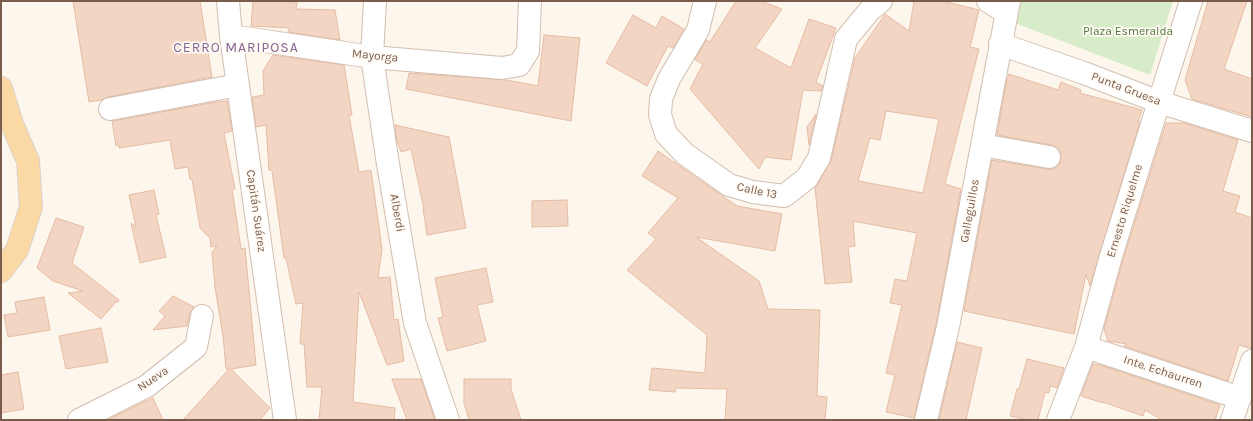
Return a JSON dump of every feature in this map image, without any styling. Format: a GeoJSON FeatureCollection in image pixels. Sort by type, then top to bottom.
{"type":"FeatureCollection","features":[{"type":"Feature","properties":{"kind":"main road"},"geometry":{"type":"LineString","coordinates":[[1,88],[12,124],[28,161],[31,207],[17,250],[1,271]]}},
{"type":"Feature","properties":{"kind":"street","name":"Capitán Suárez"},"geometry":{"type":"LineString","coordinates":[[228,1],[231,36],[285,420]]}},
{"type":"Feature","properties":{"kind":"street","name":"Alberdi"},"geometry":{"type":"LineString","coordinates":[[375,1],[372,57],[387,158],[416,322],[448,420]]}},
{"type":"Feature","properties":{"kind":"street","name":"Mayorga"},"geometry":{"type":"LineString","coordinates":[[231,36],[372,57],[502,68],[520,66],[528,51],[530,1]]}},
{"type":"Feature","properties":{"kind":"street","name":"Calle 13"},"geometry":{"type":"LineString","coordinates":[[705,1],[698,30],[669,79],[661,99],[660,115],[666,134],[685,154],[729,185],[753,192],[784,196],[807,178],[819,158],[846,39],[870,10],[881,1]]}},
{"type":"Feature","properties":{"kind":"street"},"geometry":{"type":"LineString","coordinates":[[988,1],[1008,7]]}},
{"type":"Feature","properties":{"kind":"street","name":"Ernesto Riquelme"},"geometry":{"type":"LineString","coordinates":[[1058,420],[1086,347],[1111,256],[1158,102],[1192,1]]}},
{"type":"Feature","properties":{"kind":"street","name":"Galleguillos"},"geometry":{"type":"LineString","coordinates":[[926,420],[948,327],[1008,7]]}},
{"type":"Feature","properties":{"kind":"street","name":"Punta Gruesa"},"geometry":{"type":"LineString","coordinates":[[1000,44],[1084,73],[1158,102],[1252,131]]}},
{"type":"Feature","properties":{"kind":"street"},"geometry":{"type":"LineString","coordinates":[[110,109],[238,85]]}},
{"type":"Feature","properties":{"kind":"street"},"geometry":{"type":"LineString","coordinates":[[982,144],[1049,157]]}},
{"type":"Feature","properties":{"kind":"street","name":"Nueva"},"geometry":{"type":"LineString","coordinates":[[79,420],[147,386],[196,347],[202,316]]}},
{"type":"Feature","properties":{"kind":"street","name":"Inte. Echaurren"},"geometry":{"type":"LineString","coordinates":[[1086,347],[1240,398]]}},
{"type":"Feature","properties":{"kind":"street"},"geometry":{"type":"LineString","coordinates":[[1232,420],[1252,361]]}},
{"type":"Feature","properties":{"kind":"green space","name":"Plaza Esmeralda"},"geometry":{"type":"Polygon","coordinates":[[[1022,1],[1173,1],[1150,75],[1015,23],[1022,1]]]}},
{"type":"Feature","properties":{"kind":"building"},"geometry":{"type":"Polygon","coordinates":[[[73,1],[200,1],[212,77],[89,102],[73,1]]]}},
{"type":"Feature","properties":{"kind":"building"},"geometry":{"type":"Polygon","coordinates":[[[253,1],[297,2],[296,9],[335,10],[340,40],[288,32],[290,28],[251,26],[253,1]]]}},
{"type":"Feature","properties":{"kind":"building"},"geometry":{"type":"Polygon","coordinates":[[[736,1],[761,1],[782,9],[755,48],[791,68],[809,19],[836,28],[816,82],[823,86],[821,91],[803,90],[791,160],[765,157],[759,169],[690,89],[703,64],[695,60],[706,40],[710,42],[736,1]]]}},
{"type":"Feature","properties":{"kind":"building"},"geometry":{"type":"Polygon","coordinates":[[[914,1],[943,1],[979,10],[970,47],[979,49],[945,184],[961,189],[936,324],[914,418],[886,412],[895,375],[886,373],[902,305],[890,303],[895,279],[907,281],[917,233],[853,221],[855,246],[848,247],[852,282],[825,284],[815,188],[831,161],[855,58],[885,14],[909,31],[914,1]],[[886,111],[880,140],[870,138],[858,181],[923,193],[939,119],[886,111]]]}},
{"type":"Feature","properties":{"kind":"building"},"geometry":{"type":"Polygon","coordinates":[[[1208,1],[1247,1],[1224,69],[1252,79],[1252,117],[1192,99],[1185,80],[1208,1]]]}},
{"type":"Feature","properties":{"kind":"building"},"geometry":{"type":"Polygon","coordinates":[[[633,15],[656,28],[662,16],[684,29],[673,48],[668,46],[647,86],[606,63],[633,15]]]}},
{"type":"Feature","properties":{"kind":"building"},"geometry":{"type":"Polygon","coordinates":[[[544,35],[580,38],[571,121],[406,89],[409,73],[506,80],[538,86],[544,35]]]}},
{"type":"Feature","properties":{"kind":"building"},"geometry":{"type":"Polygon","coordinates":[[[273,55],[344,65],[352,115],[349,115],[359,172],[371,170],[382,249],[378,278],[390,277],[394,320],[398,319],[404,361],[387,365],[359,292],[353,402],[395,408],[394,420],[319,420],[322,387],[307,387],[304,344],[300,344],[303,303],[296,304],[286,258],[284,258],[272,170],[269,170],[266,125],[256,127],[252,97],[264,95],[263,71],[273,55]]]}},
{"type":"Feature","properties":{"kind":"building"},"geometry":{"type":"Polygon","coordinates":[[[1009,74],[1058,90],[1061,82],[1081,90],[1080,93],[1142,110],[1138,122],[1140,122],[1090,286],[1086,274],[1074,334],[964,311],[992,160],[1054,169],[1059,165],[1061,160],[1061,152],[1057,147],[1052,145],[997,135],[1006,83],[1009,74]]]}},
{"type":"Feature","properties":{"kind":"building"},"geometry":{"type":"Polygon","coordinates":[[[227,101],[232,131],[224,133],[235,189],[232,189],[241,249],[245,248],[256,365],[231,369],[270,408],[260,420],[183,420],[229,369],[226,369],[223,336],[215,287],[212,252],[217,246],[211,247],[210,238],[200,228],[192,179],[190,179],[188,167],[175,169],[170,140],[119,148],[118,143],[116,146],[112,121],[227,101]]]}},
{"type":"Feature","properties":{"kind":"building"},"geometry":{"type":"Polygon","coordinates":[[[816,114],[809,145],[807,127],[816,114]]]}},
{"type":"Feature","properties":{"kind":"building"},"geometry":{"type":"Polygon","coordinates":[[[1166,123],[1184,123],[1238,140],[1223,191],[1240,196],[1235,212],[1252,218],[1252,349],[1239,345],[1228,381],[1124,346],[1127,344],[1108,341],[1104,329],[1123,260],[1166,123]]]}},
{"type":"Feature","properties":{"kind":"building"},"geometry":{"type":"Polygon","coordinates":[[[395,125],[449,137],[466,228],[427,235],[424,209],[411,149],[401,152],[397,141],[395,125]]]}},
{"type":"Feature","properties":{"kind":"building"},"geometry":{"type":"Polygon","coordinates":[[[658,151],[737,206],[782,214],[775,251],[696,237],[759,281],[768,309],[820,310],[817,396],[827,397],[825,420],[725,420],[727,389],[676,388],[675,392],[649,390],[652,368],[705,373],[707,335],[627,270],[656,239],[648,233],[678,198],[642,176],[658,151]]]}},
{"type":"Feature","properties":{"kind":"building"},"geometry":{"type":"Polygon","coordinates":[[[154,190],[159,214],[156,215],[166,257],[140,263],[131,223],[136,227],[129,195],[154,190]]]}},
{"type":"Feature","properties":{"kind":"building"},"geometry":{"type":"Polygon","coordinates":[[[567,200],[568,226],[532,227],[532,201],[567,200]]]}},
{"type":"Feature","properties":{"kind":"building"},"geometry":{"type":"Polygon","coordinates":[[[56,218],[84,227],[72,263],[119,300],[101,319],[68,293],[83,291],[53,281],[37,268],[56,218]]]}},
{"type":"Feature","properties":{"kind":"building"},"geometry":{"type":"Polygon","coordinates":[[[486,268],[493,302],[477,305],[486,341],[447,351],[438,318],[443,317],[435,278],[486,268]]]}},
{"type":"Feature","properties":{"kind":"building"},"geometry":{"type":"Polygon","coordinates":[[[173,296],[194,307],[190,313],[187,326],[153,330],[165,316],[159,311],[173,296]]]}},
{"type":"Feature","properties":{"kind":"building"},"geometry":{"type":"Polygon","coordinates":[[[44,297],[50,330],[8,337],[4,315],[17,313],[15,302],[44,297]]]}},
{"type":"Feature","properties":{"kind":"building"},"geometry":{"type":"Polygon","coordinates":[[[101,328],[108,362],[66,369],[59,336],[101,328]]]}},
{"type":"Feature","properties":{"kind":"building"},"geometry":{"type":"Polygon","coordinates":[[[957,342],[982,348],[966,420],[939,420],[957,342]]]}},
{"type":"Feature","properties":{"kind":"building"},"geometry":{"type":"Polygon","coordinates":[[[1027,359],[1064,368],[1057,388],[1050,386],[1049,393],[1045,392],[1038,420],[1028,420],[1010,416],[1027,359]]]}},
{"type":"Feature","properties":{"kind":"building"},"geometry":{"type":"Polygon","coordinates":[[[1093,364],[1220,405],[1215,420],[1162,420],[1145,410],[1143,416],[1081,396],[1093,364]]]}},
{"type":"Feature","properties":{"kind":"building"},"geometry":{"type":"Polygon","coordinates":[[[18,372],[24,409],[1,413],[1,375],[18,372]]]}},
{"type":"Feature","properties":{"kind":"building"},"geometry":{"type":"Polygon","coordinates":[[[392,379],[421,379],[435,420],[407,420],[392,379]]]}},
{"type":"Feature","properties":{"kind":"building"},"geometry":{"type":"Polygon","coordinates":[[[464,379],[511,379],[511,389],[521,420],[469,420],[464,403],[464,379]]]}},
{"type":"Feature","properties":{"kind":"building"},"geometry":{"type":"Polygon","coordinates":[[[153,398],[163,420],[107,420],[142,403],[153,398]]]}},
{"type":"Feature","properties":{"kind":"district","name":"CERRO MARIPOSA"},"geometry":{"type":"Point","coordinates":[236,48]}}]}
